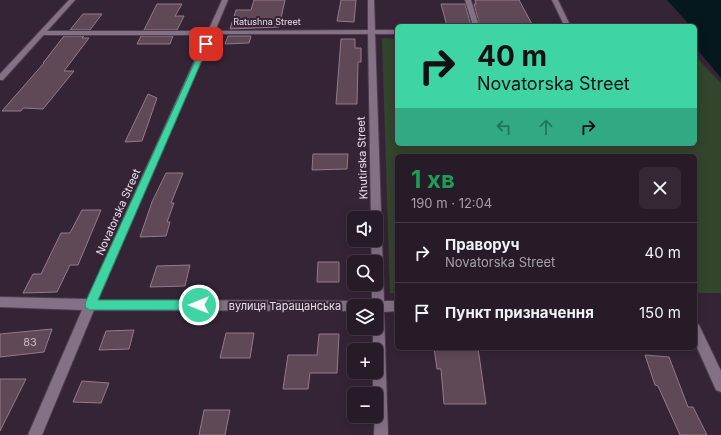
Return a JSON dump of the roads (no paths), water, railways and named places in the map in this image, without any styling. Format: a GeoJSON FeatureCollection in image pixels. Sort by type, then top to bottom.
{"type":"FeatureCollection","features":[{"type":"Feature","properties":{"kind":"street"},"geometry":{"type":"LineString","coordinates":[[0,78],[72,0]]}},
{"type":"Feature","properties":{"kind":"street","name":"Novatorska Street"},"geometry":{"type":"LineString","coordinates":[[35,435],[90,305],[225,0]]}},
{"type":"Feature","properties":{"kind":"street","name":"Khutirska Street"},"geometry":{"type":"LineString","coordinates":[[371,0],[377,299]]}},
{"type":"Feature","properties":{"kind":"street"},"geometry":{"type":"LineString","coordinates":[[468,0],[475,24]]}},
{"type":"Feature","properties":{"kind":"street"},"geometry":{"type":"LineString","coordinates":[[555,0],[566,24]]}},
{"type":"Feature","properties":{"kind":"street","name":"Ratushna Street"},"geometry":{"type":"LineString","coordinates":[[42,33],[212,31],[395,32]]}},
{"type":"Feature","properties":{"kind":"street","name":"вулиця Таращанська"},"geometry":{"type":"LineString","coordinates":[[0,302],[90,305],[347,306]]}},
{"type":"Feature","properties":{"kind":"street"},"geometry":{"type":"LineString","coordinates":[[383,306],[395,306]]}},
{"type":"Feature","properties":{"kind":"street"},"geometry":{"type":"LineString","coordinates":[[697,332],[721,385]]}},
{"type":"Feature","properties":{"kind":"street","name":"Khutirska Street"},"geometry":{"type":"LineString","coordinates":[[378,335],[381,435]]}}]}
